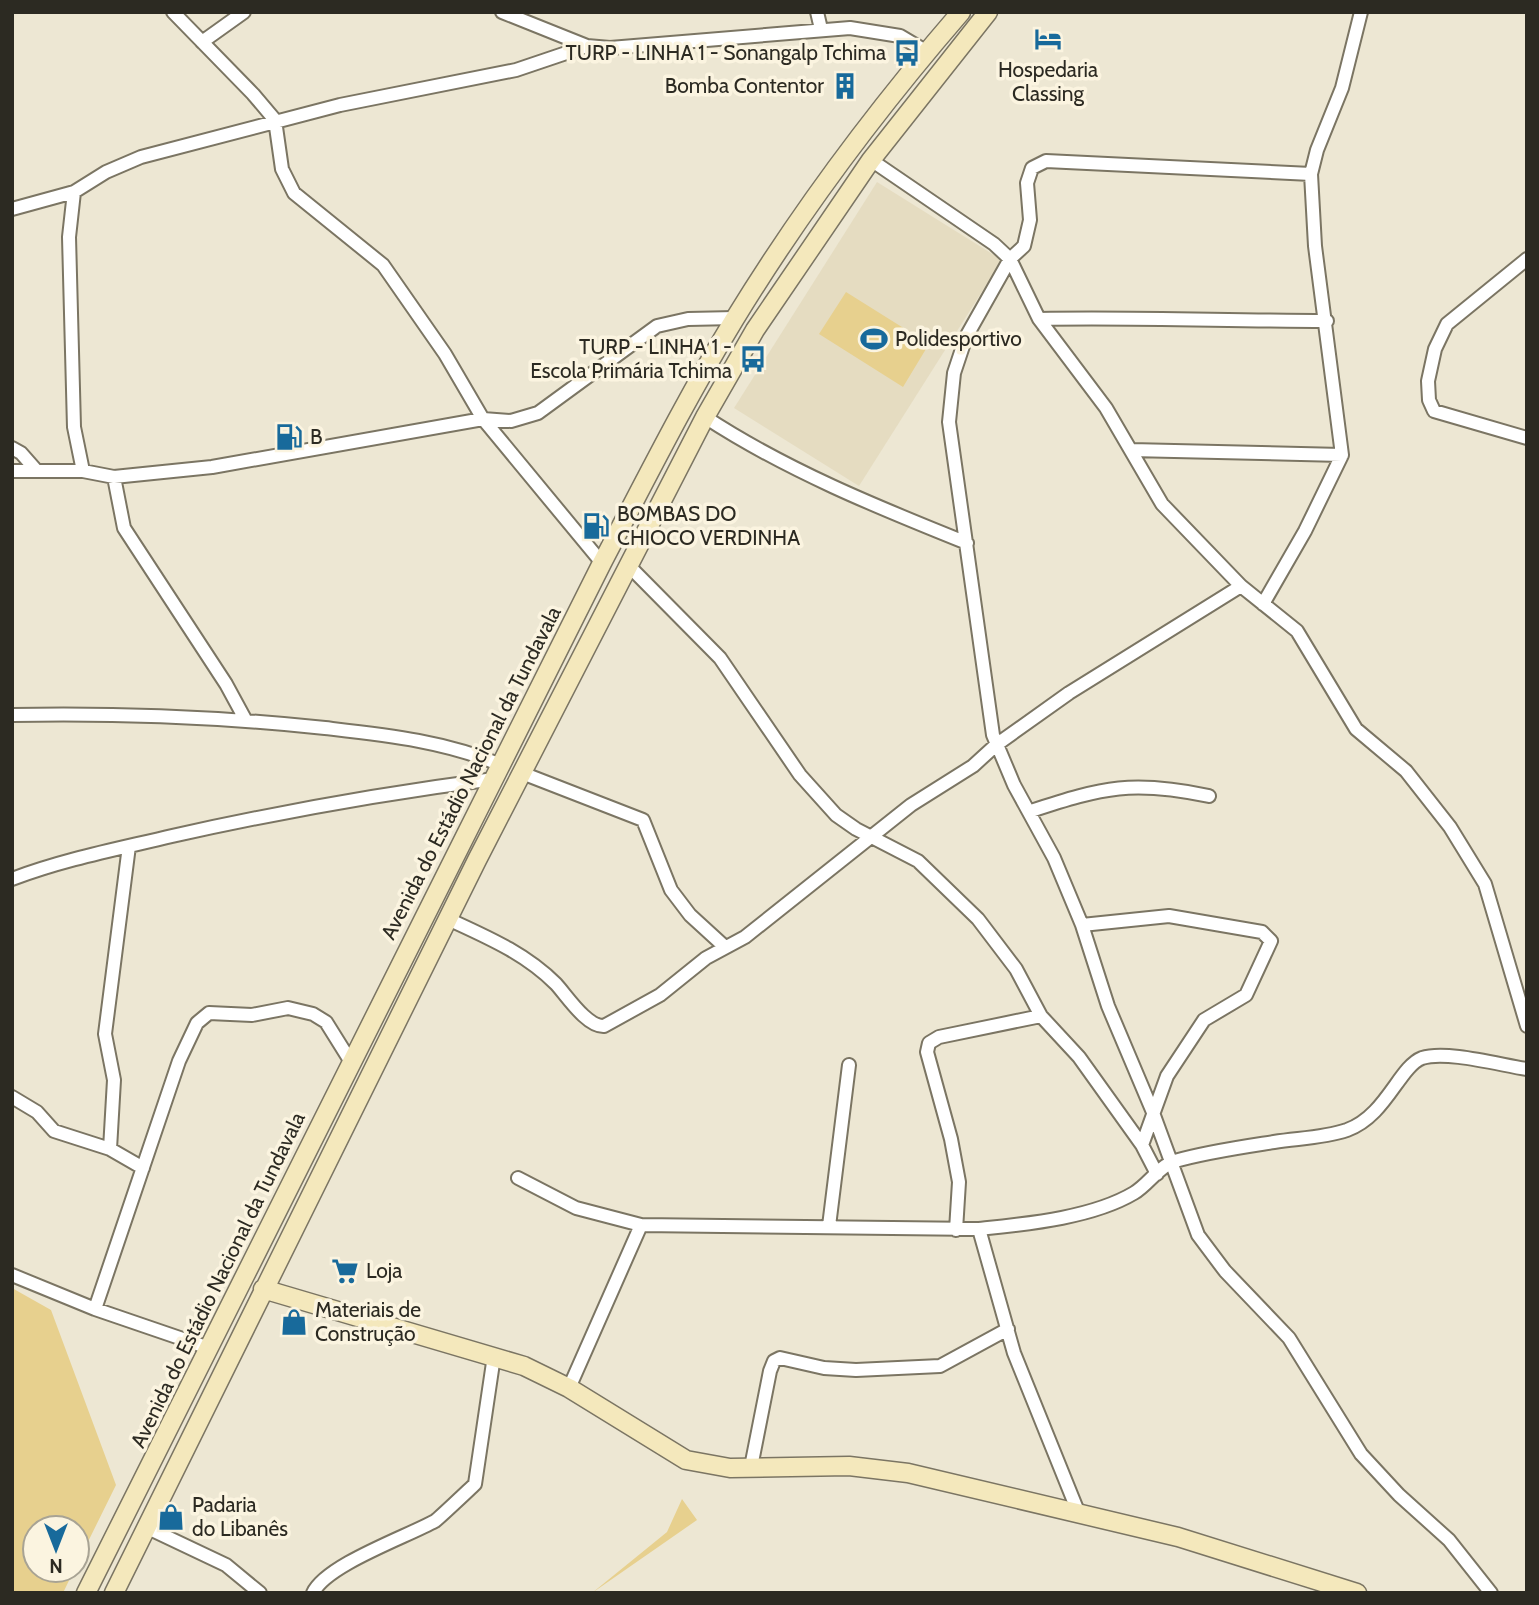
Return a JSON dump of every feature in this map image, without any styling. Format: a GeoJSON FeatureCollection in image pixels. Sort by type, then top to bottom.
{"type":"FeatureCollection","features":[{"type":"Feature","properties":{"kind":"street"},"geometry":{"type":"LineString","coordinates":[[173,12],[275,120],[282,169],[294,193],[383,265],[445,354],[483,419],[602,562]]}},
{"type":"Feature","properties":{"kind":"street"},"geometry":{"type":"LineString","coordinates":[[202,42],[244,12]]}},
{"type":"Feature","properties":{"kind":"street"},"geometry":{"type":"LineString","coordinates":[[502,12],[587,46],[610,48],[821,29],[877,30],[900,36],[927,52]]}},
{"type":"Feature","properties":{"kind":"street"},"geometry":{"type":"LineString","coordinates":[[817,12],[821,29]]}},
{"type":"Feature","properties":{"kind":"street","name":"Avenida do Estádio Nacional da Tundavala"},"geometry":{"type":"LineString","coordinates":[[86,1593],[602,562],[686,403],[735,318],[836,172],[927,52],[961,12]]}},
{"type":"Feature","properties":{"kind":"street"},"geometry":{"type":"LineString","coordinates":[[114,1593],[448,919],[705,417],[755,330],[871,160],[932,79],[988,12]]}},
{"type":"Feature","properties":{"kind":"street"},"geometry":{"type":"LineString","coordinates":[[1264,604],[1305,531],[1342,455],[1327,321],[1315,246],[1311,174],[1317,150],[1342,88],[1362,12]]}},
{"type":"Feature","properties":{"kind":"street"},"geometry":{"type":"LineString","coordinates":[[12,209],[74,192],[106,172],[141,157],[275,120],[516,70],[587,46]]}},
{"type":"Feature","properties":{"kind":"street"},"geometry":{"type":"LineString","coordinates":[[871,160],[994,244],[1010,259],[1039,319],[1106,408],[1162,504],[1241,586],[1297,631],[1356,729],[1406,771],[1450,827],[1485,884],[1527,1026]]}},
{"type":"Feature","properties":{"kind":"street"},"geometry":{"type":"LineString","coordinates":[[1311,174],[1046,161],[1032,168],[1027,183],[1030,220],[1024,246],[1010,259],[966,337],[954,373],[949,422],[989,715],[996,745],[1014,785],[1031,811],[1082,925],[1108,1006],[1173,1162],[1198,1235],[1211,1253],[1289,1338],[1361,1454],[1399,1495],[1449,1540],[1490,1593]]}},
{"type":"Feature","properties":{"kind":"street"},"geometry":{"type":"LineString","coordinates":[[74,192],[69,237],[74,427],[83,471]]}},
{"type":"Feature","properties":{"kind":"street"},"geometry":{"type":"LineString","coordinates":[[1527,258],[1447,324],[1435,349],[1428,381],[1429,400],[1434,411],[1527,438]]}},
{"type":"Feature","properties":{"kind":"street"},"geometry":{"type":"LineString","coordinates":[[1039,319],[1146,316],[1250,321],[1327,321]]}},
{"type":"Feature","properties":{"kind":"street"},"geometry":{"type":"LineString","coordinates":[[12,471],[83,471],[114,477],[212,467],[483,419],[511,421],[538,412],[657,326],[688,319],[735,318]]}},
{"type":"Feature","properties":{"kind":"street"},"geometry":{"type":"LineString","coordinates":[[705,417],[747,444],[862,501],[967,543]]}},
{"type":"Feature","properties":{"kind":"street"},"geometry":{"type":"LineString","coordinates":[[12,448],[21,453],[36,470]]}},
{"type":"Feature","properties":{"kind":"street"},"geometry":{"type":"LineString","coordinates":[[1131,450],[1342,455]]}},
{"type":"Feature","properties":{"kind":"street"},"geometry":{"type":"LineString","coordinates":[[114,477],[124,528],[226,684],[245,719]]}},
{"type":"Feature","properties":{"kind":"street"},"geometry":{"type":"LineString","coordinates":[[628,565],[720,658],[800,775],[836,815],[918,861],[978,919],[1016,969],[1041,1016],[1079,1057],[1142,1145],[1157,1174]]}},
{"type":"Feature","properties":{"kind":"street"},"geometry":{"type":"LineString","coordinates":[[448,919],[523,956],[599,1026],[660,995],[725,947],[745,937],[871,836],[973,766],[996,745],[1080,686],[1241,586]]}},
{"type":"Feature","properties":{"kind":"street"},"geometry":{"type":"LineString","coordinates":[[12,715],[107,713],[245,719],[426,741],[466,750],[498,772]]}},
{"type":"Feature","properties":{"kind":"street"},"geometry":{"type":"LineString","coordinates":[[12,879],[59,861],[318,805],[498,772]]}},
{"type":"Feature","properties":{"kind":"street"},"geometry":{"type":"LineString","coordinates":[[522,773],[643,820],[671,890],[690,915],[725,947]]}},
{"type":"Feature","properties":{"kind":"street"},"geometry":{"type":"LineString","coordinates":[[1031,811],[1124,786],[1169,788],[1209,796]]}},
{"type":"Feature","properties":{"kind":"street"},"geometry":{"type":"LineString","coordinates":[[110,1149],[114,1080],[104,1034],[128,846]]}},
{"type":"Feature","properties":{"kind":"street"},"geometry":{"type":"LineString","coordinates":[[1082,925],[1169,916],[1262,932],[1271,941],[1247,995],[1204,1020],[1167,1076],[1152,1110],[1142,1145]]}},
{"type":"Feature","properties":{"kind":"street"},"geometry":{"type":"LineString","coordinates":[[95,1309],[179,1061],[197,1023],[209,1013],[253,1015],[288,1008],[313,1014],[326,1022],[351,1062]]}},
{"type":"Feature","properties":{"kind":"street"},"geometry":{"type":"LineString","coordinates":[[956,1230],[958,1182],[951,1139],[927,1052],[929,1043],[939,1037],[1041,1016]]}},
{"type":"Feature","properties":{"kind":"street"},"geometry":{"type":"LineString","coordinates":[[519,1178],[576,1208],[642,1225],[979,1229],[1029,1223],[1110,1204],[1134,1193],[1173,1162],[1275,1142],[1320,1138],[1351,1128],[1382,1107],[1410,1064],[1423,1058],[1441,1056],[1527,1069]]}},
{"type":"Feature","properties":{"kind":"street"},"geometry":{"type":"LineString","coordinates":[[829,1226],[849,1065]]}},
{"type":"Feature","properties":{"kind":"street"},"geometry":{"type":"LineString","coordinates":[[12,1097],[37,1112],[54,1131],[110,1149],[143,1168]]}},
{"type":"Feature","properties":{"kind":"street"},"geometry":{"type":"LineString","coordinates":[[569,1388],[642,1225]]}},
{"type":"Feature","properties":{"kind":"street"},"geometry":{"type":"LineString","coordinates":[[979,1229],[1008,1329],[1039,1417],[1079,1514]]}},
{"type":"Feature","properties":{"kind":"street"},"geometry":{"type":"LineString","coordinates":[[12,1275],[95,1309],[209,1348]]}},
{"type":"Feature","properties":{"kind":"street"},"geometry":{"type":"LineString","coordinates":[[263,1289],[524,1366],[569,1388],[687,1460],[730,1468],[849,1466],[908,1473],[1178,1537],[1357,1593]]}},
{"type":"Feature","properties":{"kind":"street"},"geometry":{"type":"LineString","coordinates":[[751,1467],[770,1371],[774,1361],[780,1357],[824,1368],[856,1370],[940,1366],[1008,1329]]}},
{"type":"Feature","properties":{"kind":"street"},"geometry":{"type":"LineString","coordinates":[[311,1591],[331,1571],[437,1520],[451,1503],[475,1484],[494,1356]]}},
{"type":"Feature","properties":{"kind":"street"},"geometry":{"type":"LineString","coordinates":[[148,1528],[226,1565],[260,1593]]}},
{"type":"Feature","properties":{"kind":"shaded area"},"geometry":{"type":"Polygon","coordinates":[[[877,182],[1002,260],[859,486],[734,408],[877,182]]]}},
{"type":"Feature","properties":{"kind":"shaded area","name":"Polidesportivo"},"geometry":{"type":"Polygon","coordinates":[[[846,292],[929,344],[903,387],[819,334],[846,292]]]}},
{"type":"Feature","properties":{"kind":"shaded area"},"geometry":{"type":"Polygon","coordinates":[[[12,1288],[51,1310],[116,1485],[91,1536],[91,1514],[21,1514],[21,1584],[67,1584],[63,1593],[12,1593],[12,1288]]]}},
{"type":"Feature","properties":{"kind":"shaded area"},"geometry":{"type":"Polygon","coordinates":[[[682,1499],[697,1520],[592,1593],[667,1532],[682,1499]]]}},
{"type":"Feature","properties":{"kind":"place","name":"Hospedaria Classing"},"geometry":{"type":"Point","coordinates":[1048,39]}},
{"type":"Feature","properties":{"kind":"place","name":"TURP - LINHA 1 - Sonangalp Tchima"},"geometry":{"type":"Point","coordinates":[907,53]}},
{"type":"Feature","properties":{"kind":"place","name":"Bomba Contentor"},"geometry":{"type":"Point","coordinates":[845,86]}},
{"type":"Feature","properties":{"kind":"place","name":"Polidesportivo"},"geometry":{"type":"Point","coordinates":[874,339]}},
{"type":"Feature","properties":{"kind":"place","name":"TURP - LINHA 1 - Escola Primária Tchima"},"geometry":{"type":"Point","coordinates":[753,359]}},
{"type":"Feature","properties":{"kind":"place","name":"B"},"geometry":{"type":"Point","coordinates":[289,437]}},
{"type":"Feature","properties":{"kind":"place","name":"BOMBAS DO CHIOCO VERDINHA"},"geometry":{"type":"Point","coordinates":[596,526]}},
{"type":"Feature","properties":{"kind":"place","name":"Loja"},"geometry":{"type":"Point","coordinates":[345,1271]}},
{"type":"Feature","properties":{"kind":"place","name":"Materiais de Construção"},"geometry":{"type":"Point","coordinates":[294,1322]}},
{"type":"Feature","properties":{"kind":"place","name":"Padaria do Libanês"},"geometry":{"type":"Point","coordinates":[171,1517]}}]}
